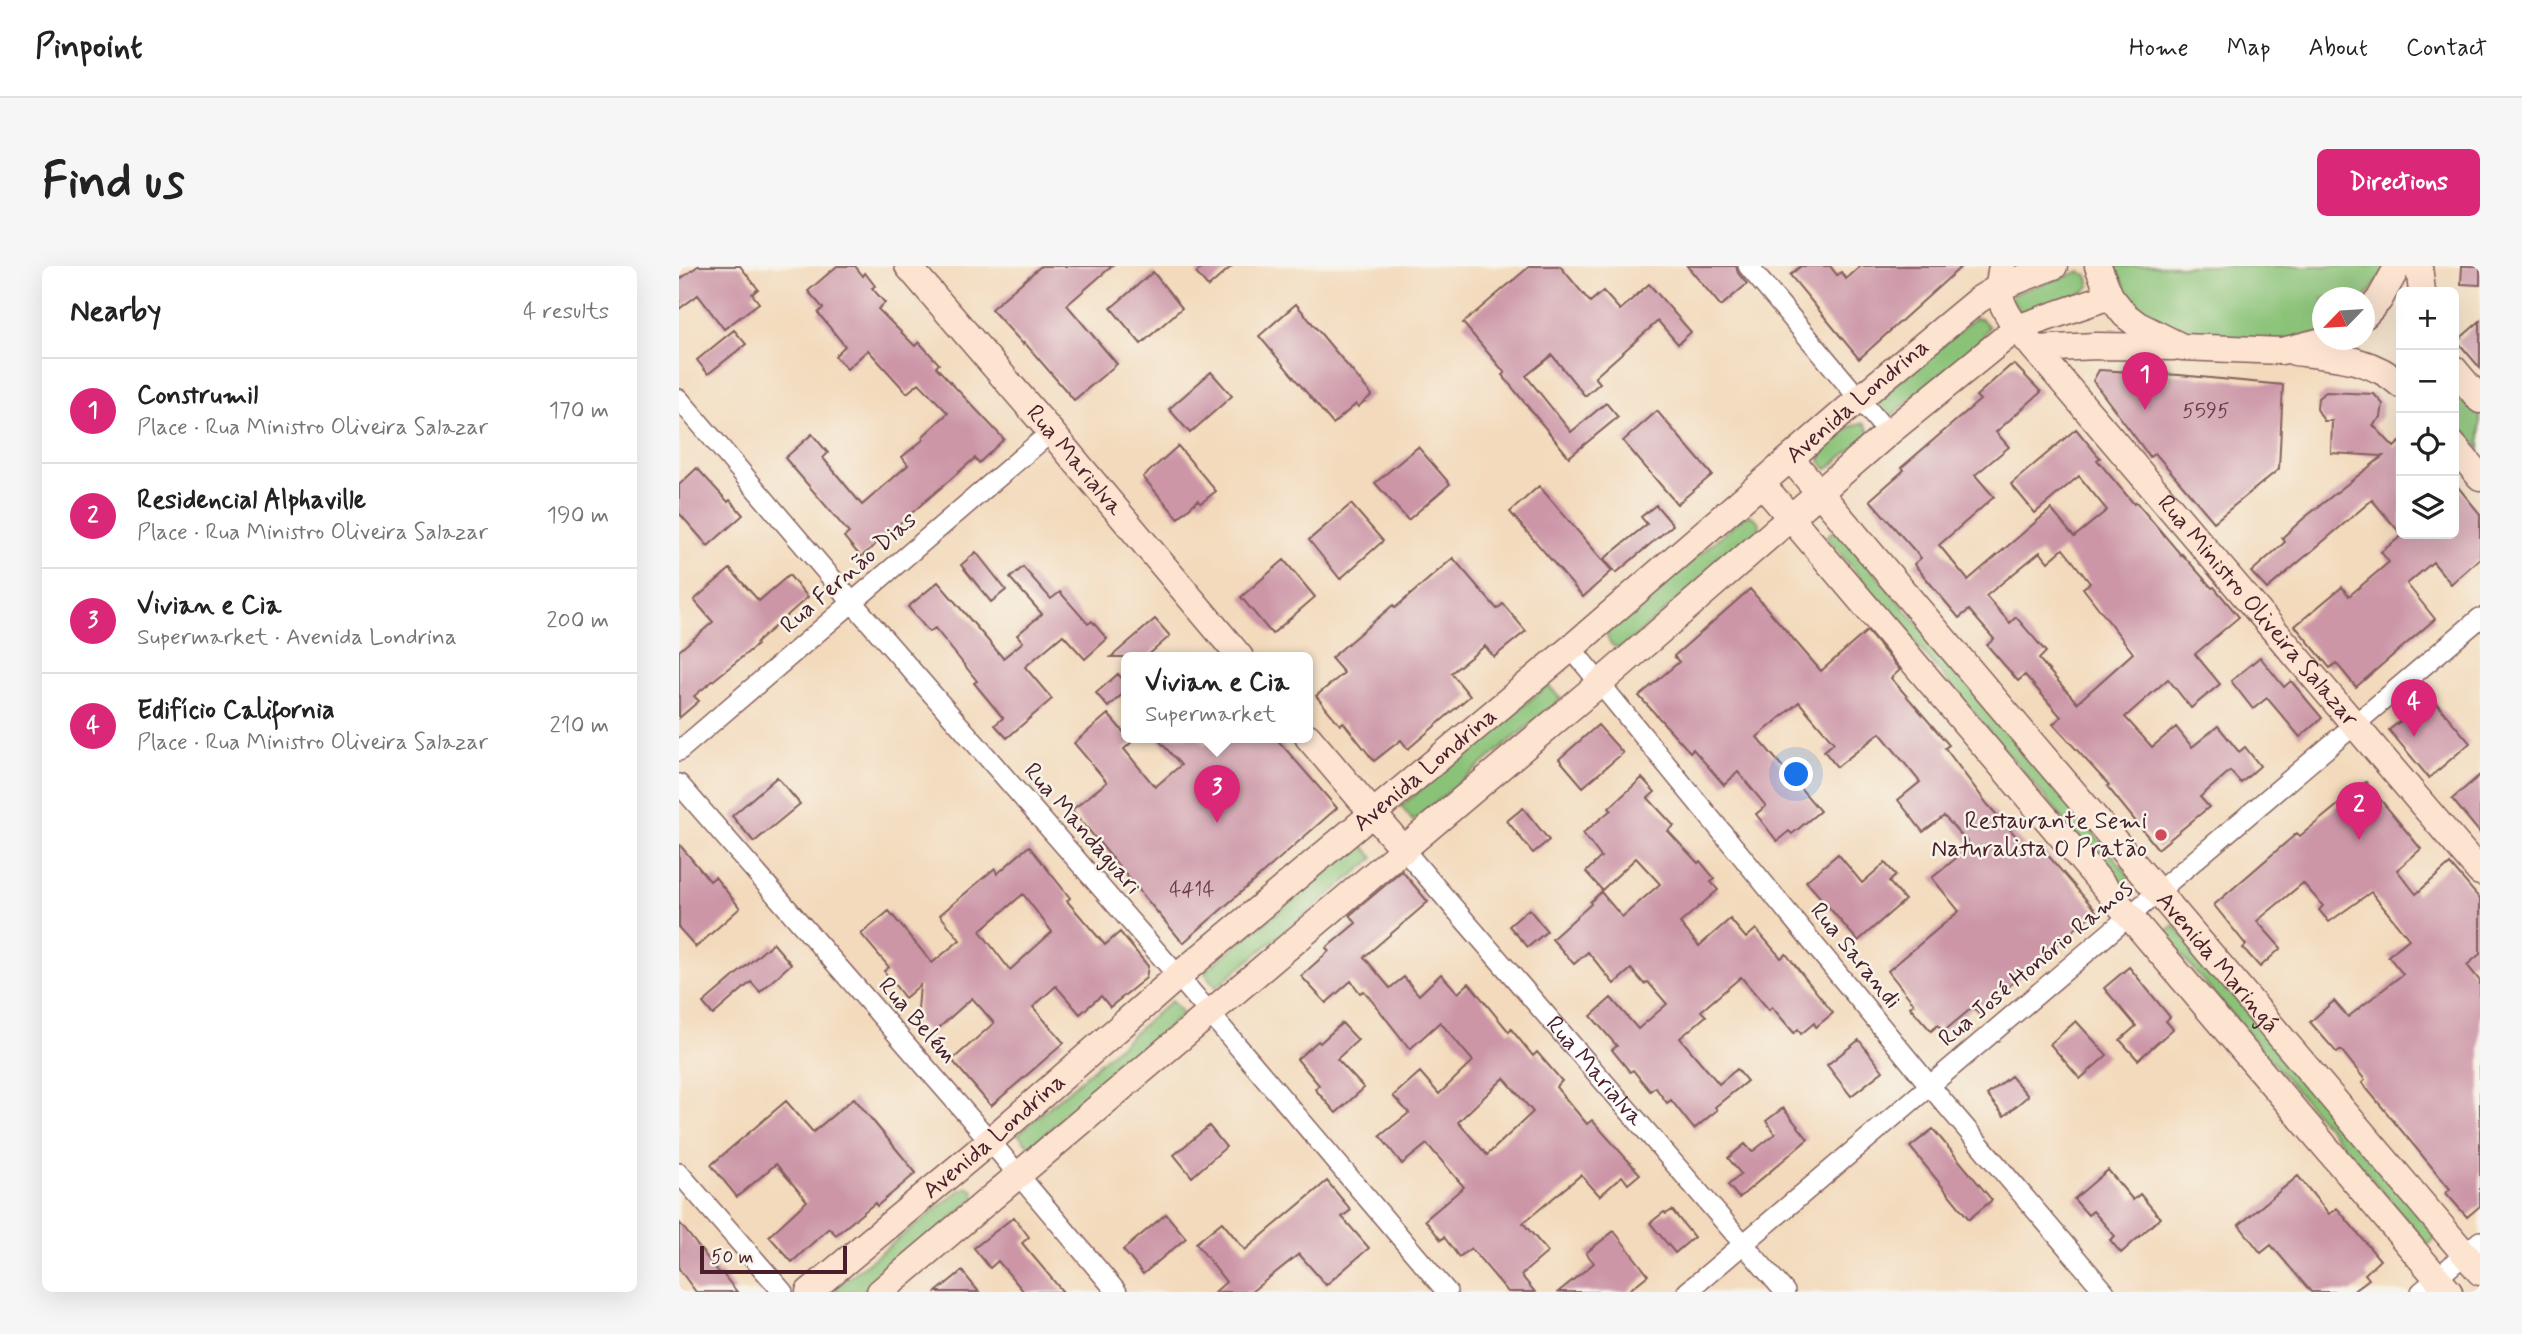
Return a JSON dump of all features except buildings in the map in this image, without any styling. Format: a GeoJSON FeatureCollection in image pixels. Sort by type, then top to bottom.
{"type":"FeatureCollection","features":[{"type":"Feature","properties":{"kind":"main road","name":"Rua Marialva"},"geometry":{"type":"LineString","coordinates":[[908,266],[1236,652]]}},
{"type":"Feature","properties":{"kind":"main road","name":"Avenida Londrina"},"geometry":{"type":"LineString","coordinates":[[809,1292],[989,1142],[1178,976],[1571,648],[1860,398],[1978,300],[2000,277],[2054,266]]}},
{"type":"Feature","properties":{"kind":"main road"},"geometry":{"type":"LineString","coordinates":[[2098,266],[2110,296],[2125,315],[2138,325],[2182,347]]}},
{"type":"Feature","properties":{"kind":"main road"},"geometry":{"type":"LineString","coordinates":[[2375,304],[2398,266]]}},
{"type":"Feature","properties":{"kind":"main road"},"geometry":{"type":"LineString","coordinates":[[2419,266],[2421,287]]}},
{"type":"Feature","properties":{"kind":"main road","name":"Rua Ministro Oliveira Salazar"},"geometry":{"type":"LineString","coordinates":[[2000,277],[2004,310],[2017,328],[2480,872]]}},
{"type":"Feature","properties":{"kind":"main road","name":"Avenida Londrina"},"geometry":{"type":"LineString","coordinates":[[880,1292],[1600,683],[1888,433],[2017,328],[2110,296]]}},
{"type":"Feature","properties":{"kind":"main road"},"geometry":{"type":"LineString","coordinates":[[2283,351],[2312,344]]}},
{"type":"Feature","properties":{"kind":"main road"},"geometry":{"type":"LineString","coordinates":[[2035,349],[2096,346],[2283,351],[2373,366],[2396,380]]}},
{"type":"Feature","properties":{"kind":"main road"},"geometry":{"type":"LineString","coordinates":[[2459,375],[2480,400]]}},
{"type":"Feature","properties":{"kind":"main road"},"geometry":{"type":"LineString","coordinates":[[2459,452],[2480,477]]}},
{"type":"Feature","properties":{"kind":"main road","name":"Avenida Maringá"},"geometry":{"type":"LineString","coordinates":[[1791,459],[2158,893],[2475,1256]]}},
{"type":"Feature","properties":{"kind":"main road","name":"Avenida Maringá"},"geometry":{"type":"LineString","coordinates":[[1762,484],[2130,917],[2435,1287]]}},
{"type":"Feature","properties":{"kind":"main road"},"geometry":{"type":"LineString","coordinates":[[2002,767],[2031,741]]}},
{"type":"Feature","properties":{"kind":"main road"},"geometry":{"type":"LineString","coordinates":[[1313,743],[1404,850]]}},
{"type":"Feature","properties":{"kind":"street"},"geometry":{"type":"LineString","coordinates":[[1748,266],[1888,433]]}},
{"type":"Feature","properties":{"kind":"street","name":"Rua Mandaguari"},"geometry":{"type":"LineString","coordinates":[[679,399],[1447,1292]]}},
{"type":"Feature","properties":{"kind":"street","name":"Rua Fernão Dias"},"geometry":{"type":"LineString","coordinates":[[679,751],[1051,432]]}},
{"type":"Feature","properties":{"kind":"street","name":"Rua José Honório Ramos"},"geometry":{"type":"LineString","coordinates":[[1687,1292],[2480,618]]}},
{"type":"Feature","properties":{"kind":"street","name":"Rua Sarandi"},"geometry":{"type":"LineString","coordinates":[[1571,648],[1930,1086],[2105,1292]]}},
{"type":"Feature","properties":{"kind":"street","name":"Rua Belém"},"geometry":{"type":"LineString","coordinates":[[679,784],[1117,1292]]}},
{"type":"Feature","properties":{"kind":"street","name":"Rua Marialva"},"geometry":{"type":"LineString","coordinates":[[1404,850],[1785,1292]]}},
{"type":"Feature","properties":{"kind":"street"},"geometry":{"type":"LineString","coordinates":[[679,1173],[783,1292]]}},
{"type":"Feature","properties":{"kind":"street"},"geometry":{"type":"LineString","coordinates":[[2435,1287],[2475,1256]]}},
{"type":"Feature","properties":{"kind":"green space"},"geometry":{"type":"Polygon","coordinates":[[[2114,266],[2389,266],[2373,287],[2312,287],[2312,335],[2280,341],[2219,340],[2161,330],[2137,311],[2121,285],[2114,266]]]}},
{"type":"Feature","properties":{"kind":"green space"},"geometry":{"type":"Polygon","coordinates":[[[2079,272],[2087,275],[2090,286],[2084,292],[2021,313],[2011,299],[2015,293],[2079,272]]]}},
{"type":"Feature","properties":{"kind":"green space"},"geometry":{"type":"Polygon","coordinates":[[[1975,318],[1982,319],[1989,327],[1981,340],[1891,416],[1884,417],[1876,405],[1877,400],[1975,318]]]}},
{"type":"Feature","properties":{"kind":"green space"},"geometry":{"type":"Polygon","coordinates":[[[2459,391],[2480,416],[2480,450],[2459,425],[2459,391]]]}},
{"type":"Feature","properties":{"kind":"green space"},"geometry":{"type":"Polygon","coordinates":[[[1862,423],[1870,434],[1827,469],[1820,461],[1825,450],[1843,432],[1862,423]]]}},
{"type":"Feature","properties":{"kind":"green space"},"geometry":{"type":"Polygon","coordinates":[[[1750,515],[1758,521],[1760,527],[1757,532],[1623,647],[1611,644],[1607,637],[1608,632],[1742,518],[1750,515]]]}},
{"type":"Feature","properties":{"kind":"green space"},"geometry":{"type":"Polygon","coordinates":[[[1837,528],[2130,876],[2119,885],[1826,537],[1837,528]]]}},
{"type":"Feature","properties":{"kind":"green space"},"geometry":{"type":"Polygon","coordinates":[[[1548,685],[1561,699],[1413,821],[1401,806],[1548,685]]]}},
{"type":"Feature","properties":{"kind":"green space"},"geometry":{"type":"Polygon","coordinates":[[[1362,844],[1374,858],[1216,987],[1204,972],[1362,844]]]}},
{"type":"Feature","properties":{"kind":"green space"},"geometry":{"type":"Polygon","coordinates":[[[2174,925],[2439,1235],[2428,1245],[2163,934],[2174,925]]]}},
{"type":"Feature","properties":{"kind":"green space"},"geometry":{"type":"Polygon","coordinates":[[[1171,1001],[1183,1014],[1030,1147],[1018,1134],[1171,1001]]]}},
{"type":"Feature","properties":{"kind":"green space"},"geometry":{"type":"Polygon","coordinates":[[[968,1187],[973,1190],[975,1198],[972,1202],[862,1292],[831,1292],[959,1191],[968,1187]]]}},
{"type":"Feature","properties":{"kind":"place","name":"Construmil"},"geometry":{"type":"Point","coordinates":[2145,410]}},
{"type":"Feature","properties":{"kind":"place","name":"Edifício California"},"geometry":{"type":"Point","coordinates":[2414,737]}},
{"type":"Feature","properties":{"kind":"place","name":"Vivian e Cia"},"geometry":{"type":"Point","coordinates":[1217,823]}},
{"type":"Feature","properties":{"kind":"place","name":"Restaurante Semi Naturalista O Pratão"},"geometry":{"type":"Point","coordinates":[2161,835]}},
{"type":"Feature","properties":{"kind":"place","name":"Residencial Alphaville"},"geometry":{"type":"Point","coordinates":[2359,840]}}]}
